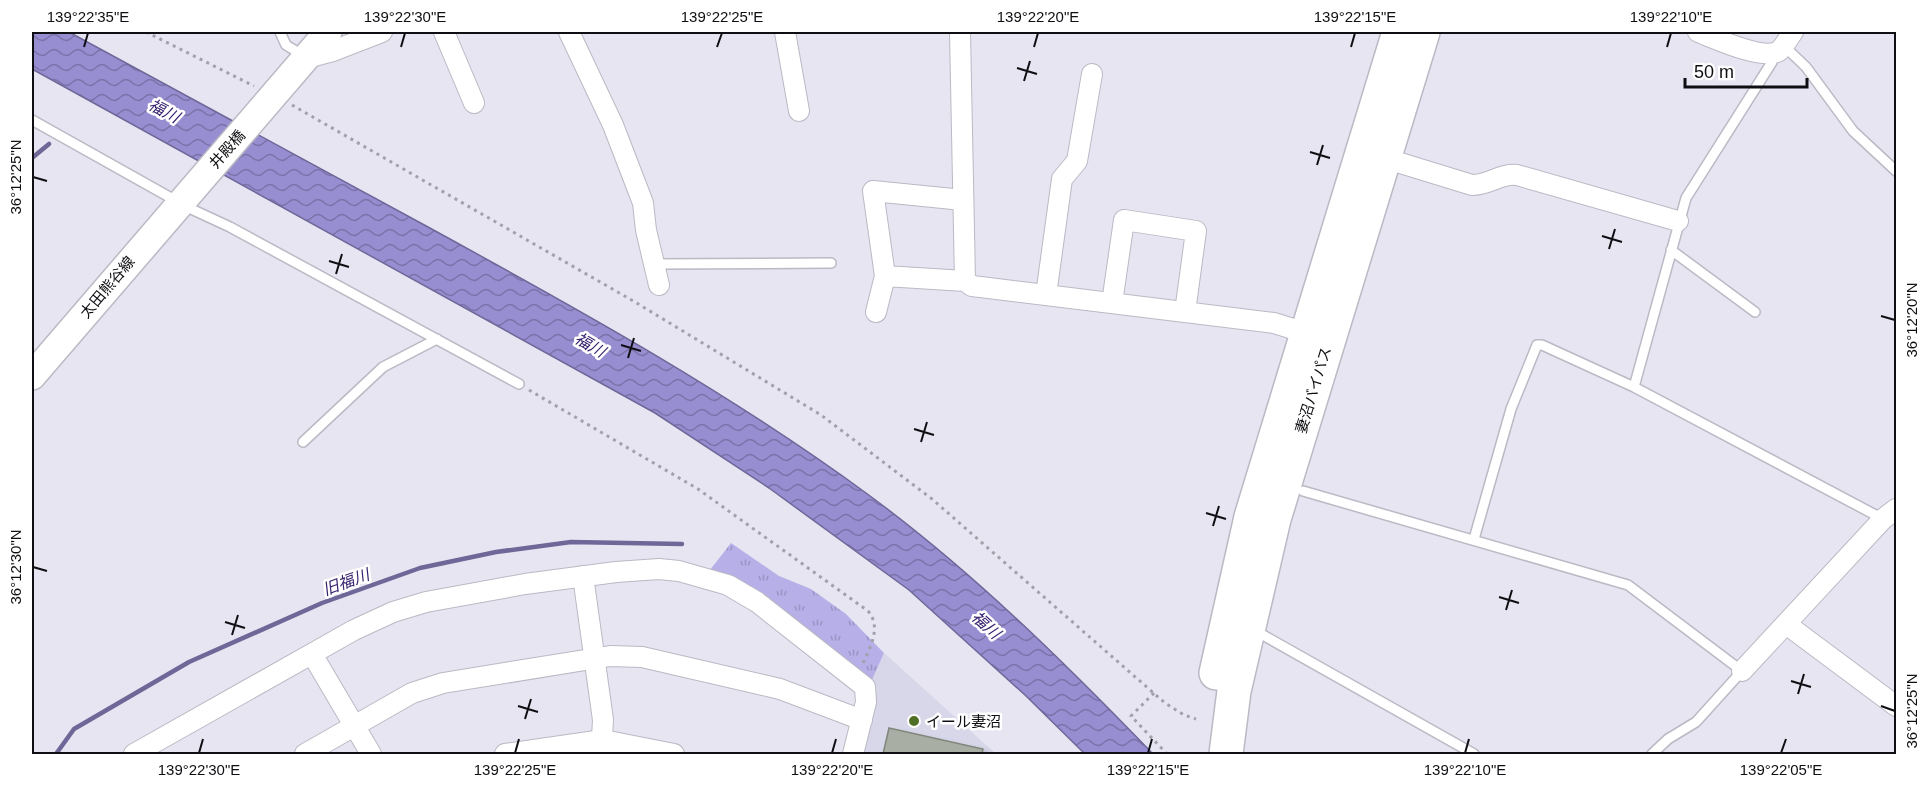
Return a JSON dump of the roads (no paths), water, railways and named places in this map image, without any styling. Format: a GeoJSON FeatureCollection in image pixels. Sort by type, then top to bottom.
{"type":"FeatureCollection","features":[{"type":"Feature","properties":{"kind":"highway","name":"妻沼バイパス"},"geometry":{"type":"LineString","coordinates":[[1204,754],[1236,626],[1278,508],[1384,158],[1383,122],[1399,32]]}},
{"type":"Feature","properties":{"kind":"highway","name":"妻沼バイパス"},"geometry":{"type":"LineString","coordinates":[[1226,754],[1234,691],[1236,626],[1251,517],[1305,333],[1383,122],[1424,32]]}},
{"type":"Feature","properties":{"kind":"main road"},"geometry":{"type":"LineString","coordinates":[[306,57],[328,32]]}},
{"type":"Feature","properties":{"kind":"main road","name":"井殿橋"},"geometry":{"type":"LineString","coordinates":[[181,200],[276,98],[306,57]]}},
{"type":"Feature","properties":{"kind":"main road","name":"太田熊谷線"},"geometry":{"type":"LineString","coordinates":[[32,376],[181,200]]}},
{"type":"Feature","properties":{"kind":"street"},"geometry":{"type":"LineString","coordinates":[[306,57],[333,51],[382,32]]}},
{"type":"Feature","properties":{"kind":"street"},"geometry":{"type":"LineString","coordinates":[[444,32],[474,103]]}},
{"type":"Feature","properties":{"kind":"street"},"geometry":{"type":"LineString","coordinates":[[569,32],[613,125],[643,203],[652,264],[659,285]]}},
{"type":"Feature","properties":{"kind":"street"},"geometry":{"type":"LineString","coordinates":[[785,32],[799,111]]}},
{"type":"Feature","properties":{"kind":"street"},"geometry":{"type":"LineString","coordinates":[[960,32],[964,281]]}},
{"type":"Feature","properties":{"kind":"street"},"geometry":{"type":"LineString","coordinates":[[1698,32],[1752,51],[1783,43]]}},
{"type":"Feature","properties":{"kind":"street"},"geometry":{"type":"LineString","coordinates":[[1046,295],[1062,179],[1077,161],[1092,74]]}},
{"type":"Feature","properties":{"kind":"street"},"geometry":{"type":"LineString","coordinates":[[1384,158],[1472,185],[1482,185],[1508,174],[1517,175],[1678,221]]}},
{"type":"Feature","properties":{"kind":"street"},"geometry":{"type":"LineString","coordinates":[[876,312],[885,276],[873,191],[963,200]]}},
{"type":"Feature","properties":{"kind":"street"},"geometry":{"type":"LineString","coordinates":[[1112,303],[1124,220],[1196,231],[1185,312]]}},
{"type":"Feature","properties":{"kind":"street"},"geometry":{"type":"LineString","coordinates":[[885,276],[964,281],[972,286],[1274,323],[1305,333]]}},
{"type":"Feature","properties":{"kind":"street"},"geometry":{"type":"LineString","coordinates":[[1742,671],[1890,514]]}},
{"type":"Feature","properties":{"kind":"street"},"geometry":{"type":"LineString","coordinates":[[134,754],[312,654],[383,617],[426,602],[583,576],[659,569],[679,571],[712,580],[741,592],[865,687],[866,702],[853,754]]}},
{"type":"Feature","properties":{"kind":"street"},"geometry":{"type":"LineString","coordinates":[[583,576],[595,658],[602,748]]}},
{"type":"Feature","properties":{"kind":"street"},"geometry":{"type":"LineString","coordinates":[[1786,624],[1896,706]]}},
{"type":"Feature","properties":{"kind":"street"},"geometry":{"type":"LineString","coordinates":[[312,654],[371,754]]}},
{"type":"Feature","properties":{"kind":"street"},"geometry":{"type":"LineString","coordinates":[[305,754],[412,693],[442,683],[595,658],[627,656],[780,689],[862,720]]}},
{"type":"Feature","properties":{"kind":"street"},"geometry":{"type":"LineString","coordinates":[[505,754],[602,748],[618,741],[674,754]]}},
{"type":"Feature","properties":{"kind":"lane"},"geometry":{"type":"LineString","coordinates":[[280,32],[286,45],[306,57]]}},
{"type":"Feature","properties":{"kind":"lane"},"geometry":{"type":"LineString","coordinates":[[1634,387],[1686,198],[1783,43],[1806,67],[1853,131],[1896,171]]}},
{"type":"Feature","properties":{"kind":"lane"},"geometry":{"type":"LineString","coordinates":[[32,120],[519,384]]}},
{"type":"Feature","properties":{"kind":"lane"},"geometry":{"type":"LineString","coordinates":[[1671,250],[1755,312]]}},
{"type":"Feature","properties":{"kind":"lane"},"geometry":{"type":"LineString","coordinates":[[652,264],[831,263]]}},
{"type":"Feature","properties":{"kind":"lane"},"geometry":{"type":"LineString","coordinates":[[303,442],[383,367],[437,339]]}},
{"type":"Feature","properties":{"kind":"lane"},"geometry":{"type":"LineString","coordinates":[[1474,539],[1511,409],[1537,345],[1542,345],[1634,387],[1890,514]]}},
{"type":"Feature","properties":{"kind":"lane"},"geometry":{"type":"LineString","coordinates":[[1303,491],[1628,585],[1742,671],[1696,722],[1668,739],[1652,754]]}},
{"type":"Feature","properties":{"kind":"lane"},"geometry":{"type":"LineString","coordinates":[[1236,626],[1273,639],[1474,754]]}},
{"type":"Feature","properties":{"kind":"water","name":"福川"},"geometry":{"type":"Polygon","coordinates":[[[32,32],[69,32],[540,289],[652,353],[760,420],[866,493],[942,553],[1050,651],[1153,754],[1085,754],[1025,695],[909,590],[769,488],[655,413],[32,69],[32,32]]]}},
{"type":"Feature","properties":{"kind":"waterway"},"geometry":{"type":"LineString","coordinates":[[32,158],[49,144]]}},
{"type":"Feature","properties":{"kind":"waterway","name":"旧福川"},"geometry":{"type":"LineString","coordinates":[[56,754],[74,729],[189,662],[322,603],[420,568],[496,552],[571,542],[682,544]]}},
{"type":"Feature","properties":{"kind":"place","name":"イール妻沼"},"geometry":{"type":"Point","coordinates":[914,721]}}]}
